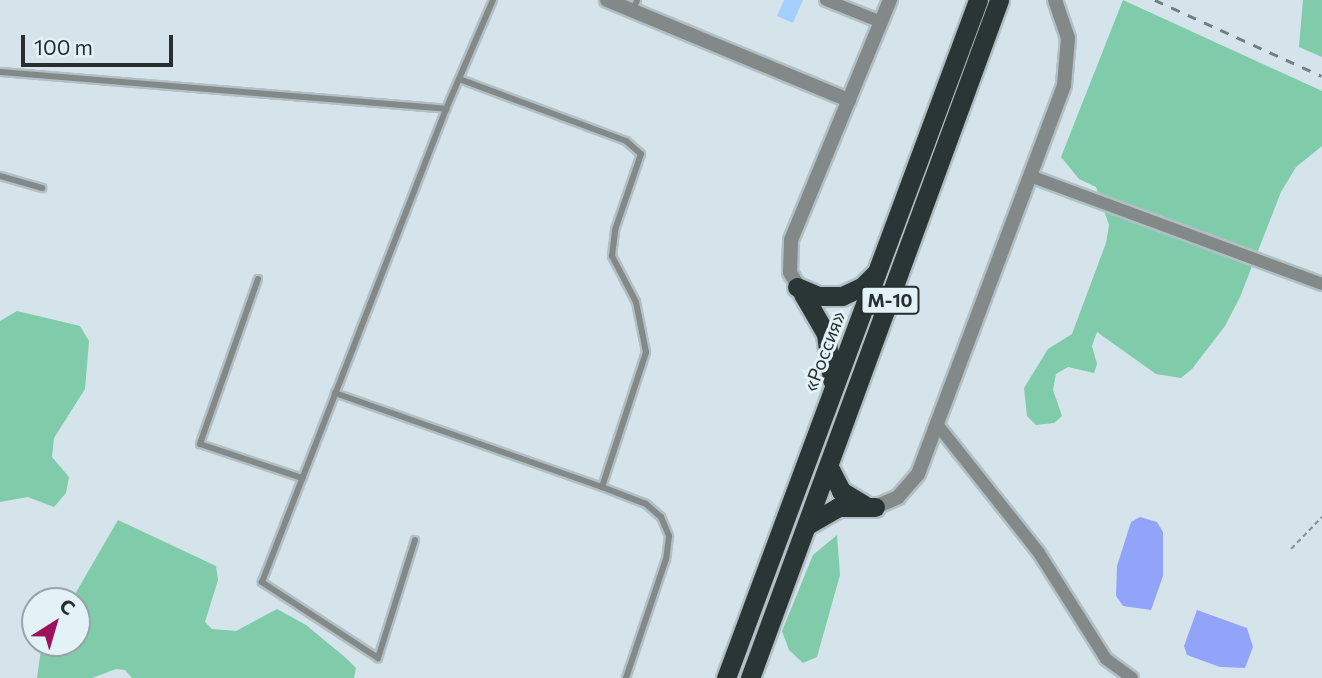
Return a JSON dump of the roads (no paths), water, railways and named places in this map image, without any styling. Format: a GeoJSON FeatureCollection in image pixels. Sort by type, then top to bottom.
{"type":"FeatureCollection","features":[{"type":"Feature","properties":{"kind":"highway","name":"«Россия»"},"geometry":{"type":"LineString","coordinates":[[726,678],[978,0]]}},
{"type":"Feature","properties":{"kind":"highway","name":"М-10"},"geometry":{"type":"LineString","coordinates":[[750,678],[999,0]]}},
{"type":"Feature","properties":{"kind":"highway"},"geometry":{"type":"LineString","coordinates":[[800,290],[818,296],[848,294],[868,282],[882,263]]}},
{"type":"Feature","properties":{"kind":"highway"},"geometry":{"type":"LineString","coordinates":[[800,290],[829,343],[830,398]]}},
{"type":"Feature","properties":{"kind":"highway"},"geometry":{"type":"LineString","coordinates":[[829,467],[845,494],[875,506]]}},
{"type":"Feature","properties":{"kind":"highway"},"geometry":{"type":"LineString","coordinates":[[807,526],[838,506],[875,506]]}},
{"type":"Feature","properties":{"kind":"street"},"geometry":{"type":"LineString","coordinates":[[607,0],[635,5],[849,100]]}},
{"type":"Feature","properties":{"kind":"street"},"geometry":{"type":"LineString","coordinates":[[827,0],[881,22]]}},
{"type":"Feature","properties":{"kind":"street"},"geometry":{"type":"LineString","coordinates":[[800,290],[788,264],[791,240],[890,0]]}},
{"type":"Feature","properties":{"kind":"street"},"geometry":{"type":"LineString","coordinates":[[875,506],[898,497],[911,484],[1030,176],[1068,69],[1067,30],[1055,0]]}},
{"type":"Feature","properties":{"kind":"street"},"geometry":{"type":"LineString","coordinates":[[1030,176],[1322,284]]}},
{"type":"Feature","properties":{"kind":"street"},"geometry":{"type":"LineString","coordinates":[[936,423],[1040,553],[1106,659],[1132,678]]}},
{"type":"Feature","properties":{"kind":"lane"},"geometry":{"type":"LineString","coordinates":[[415,540],[378,657],[262,582],[446,109],[494,0]]}},
{"type":"Feature","properties":{"kind":"lane"},"geometry":{"type":"LineString","coordinates":[[0,72],[446,109]]}},
{"type":"Feature","properties":{"kind":"lane"},"geometry":{"type":"LineString","coordinates":[[459,79],[626,141],[641,154],[615,230],[612,256],[636,302],[646,352],[603,487]]}},
{"type":"Feature","properties":{"kind":"lane"},"geometry":{"type":"LineString","coordinates":[[0,176],[43,188]]}},
{"type":"Feature","properties":{"kind":"lane"},"geometry":{"type":"LineString","coordinates":[[258,279],[200,444],[302,478]]}},
{"type":"Feature","properties":{"kind":"lane"},"geometry":{"type":"LineString","coordinates":[[335,393],[603,487],[646,504],[661,517],[669,536],[666,559],[626,678]]}},
{"type":"Feature","properties":{"kind":"water"},"geometry":{"type":"Polygon","coordinates":[[[1140,517],[1157,522],[1163,532],[1163,576],[1151,610],[1123,606],[1116,596],[1117,566],[1131,522],[1140,517]]]}},
{"type":"Feature","properties":{"kind":"water"},"geometry":{"type":"Polygon","coordinates":[[[1197,610],[1247,628],[1253,647],[1245,668],[1220,667],[1187,655],[1184,646],[1197,610]]]}},
{"type":"Feature","properties":{"kind":"railway"},"geometry":{"type":"LineString","coordinates":[[1155,0],[1322,76]]}}]}
